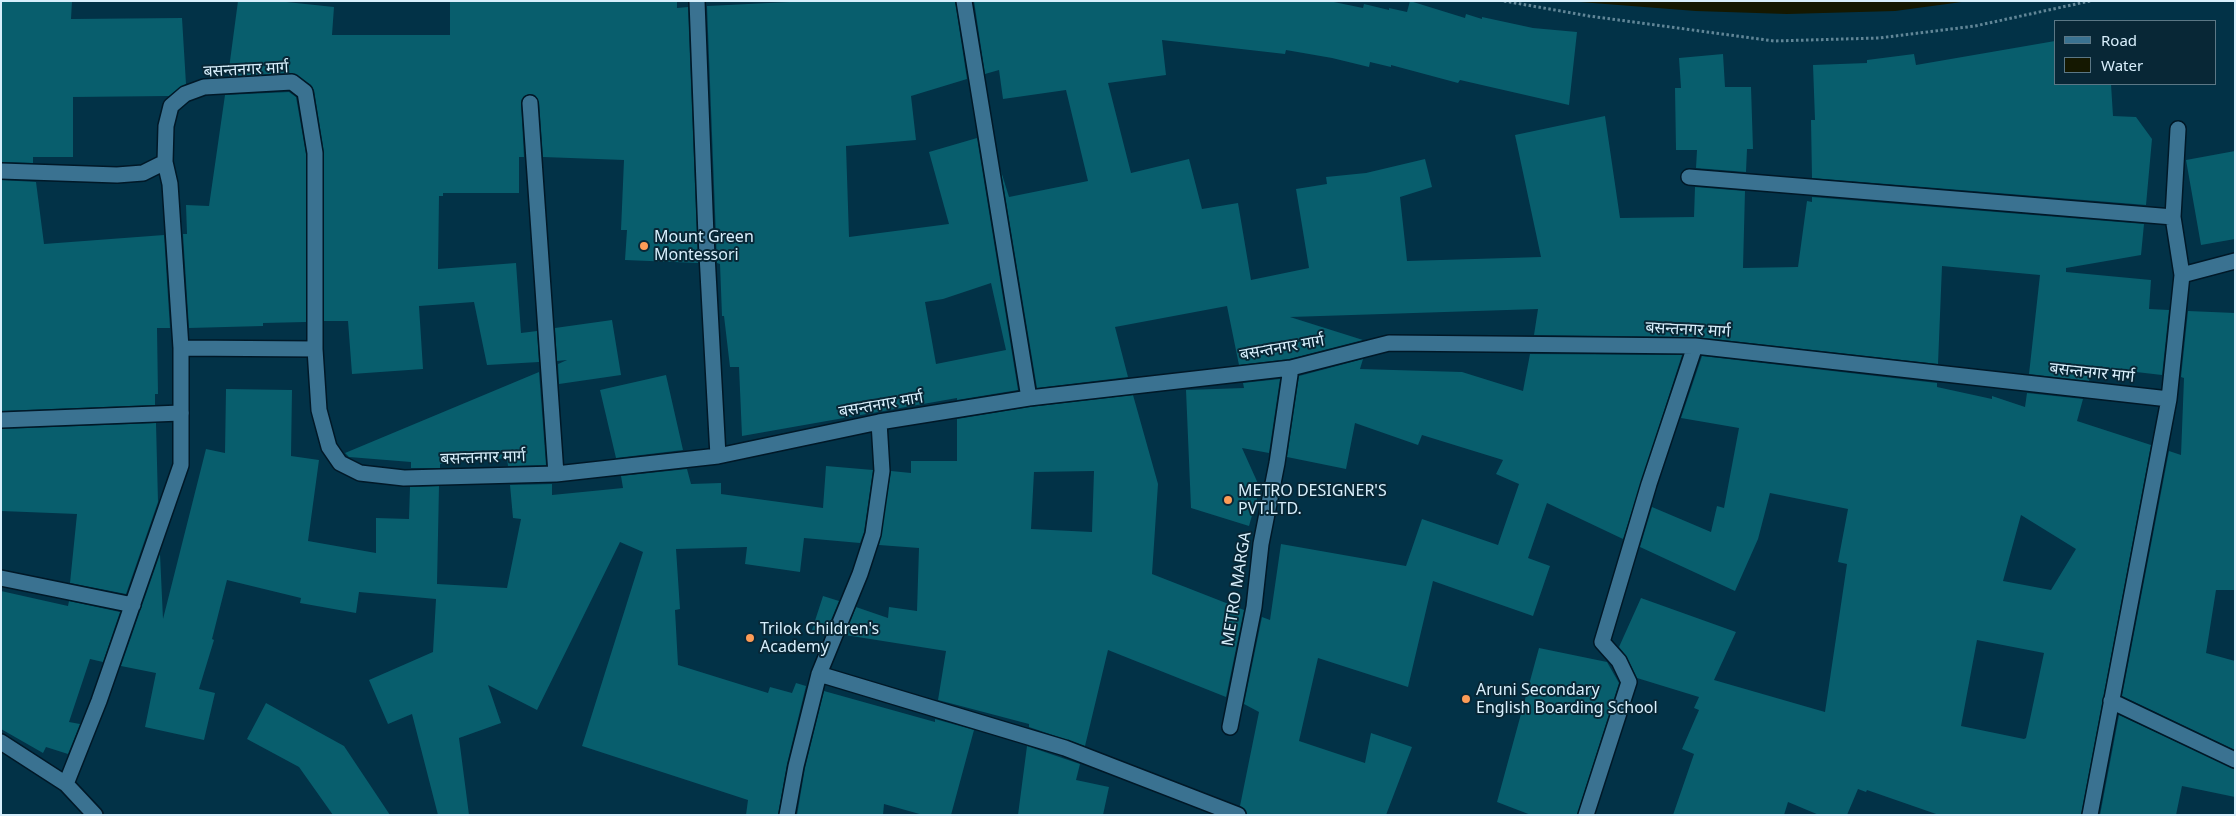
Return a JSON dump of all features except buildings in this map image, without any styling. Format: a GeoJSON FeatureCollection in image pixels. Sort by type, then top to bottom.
{"type":"FeatureCollection","features":[{"type":"Feature","properties":{"kind":"street"},"geometry":{"type":"LineString","coordinates":[[697,1],[706,236],[718,456]]}},
{"type":"Feature","properties":{"kind":"street"},"geometry":{"type":"LineString","coordinates":[[964,1],[1029,398]]}},
{"type":"Feature","properties":{"kind":"street","name":"बसन्तनगर मार्ग"},"geometry":{"type":"LineString","coordinates":[[66,784],[99,701],[181,465],[182,348],[171,192],[165,162],[166,126],[171,106],[185,94],[204,87],[292,82],[305,92],[315,153],[314,349],[319,410],[329,447],[340,462],[360,473],[404,478],[556,474],[718,456],[878,422],[1029,398],[1291,368],[1389,343],[1695,346],[2169,399]]}},
{"type":"Feature","properties":{"kind":"street"},"geometry":{"type":"LineString","coordinates":[[530,103],[556,474]]}},
{"type":"Feature","properties":{"kind":"street"},"geometry":{"type":"LineString","coordinates":[[2090,815],[2169,399],[2182,275],[2173,217],[2178,129]]}},
{"type":"Feature","properties":{"kind":"street"},"geometry":{"type":"LineString","coordinates":[[1,171],[143,173],[165,162]]}},
{"type":"Feature","properties":{"kind":"street"},"geometry":{"type":"LineString","coordinates":[[1688,177],[2173,217]]}},
{"type":"Feature","properties":{"kind":"street"},"geometry":{"type":"LineString","coordinates":[[2182,275],[2235,261]]}},
{"type":"Feature","properties":{"kind":"street"},"geometry":{"type":"LineString","coordinates":[[1586,815],[1629,682],[1619,661],[1602,642],[1649,484],[1695,346]]}},
{"type":"Feature","properties":{"kind":"street"},"geometry":{"type":"LineString","coordinates":[[182,348],[314,349]]}},
{"type":"Feature","properties":{"kind":"street","name":"METRO MARGA"},"geometry":{"type":"LineString","coordinates":[[1230,727],[1254,607],[1261,544],[1277,462],[1291,368]]}},
{"type":"Feature","properties":{"kind":"street"},"geometry":{"type":"LineString","coordinates":[[1,420],[181,413]]}},
{"type":"Feature","properties":{"kind":"street"},"geometry":{"type":"LineString","coordinates":[[787,815],[796,766],[819,674],[860,574],[872,534],[882,471],[878,422]]}},
{"type":"Feature","properties":{"kind":"street"},"geometry":{"type":"LineString","coordinates":[[1,578],[133,606]]}},
{"type":"Feature","properties":{"kind":"street"},"geometry":{"type":"LineString","coordinates":[[819,674],[1056,745],[1238,815]]}},
{"type":"Feature","properties":{"kind":"street"},"geometry":{"type":"LineString","coordinates":[[2111,701],[2235,760]]}},
{"type":"Feature","properties":{"kind":"street"},"geometry":{"type":"LineString","coordinates":[[1,742],[66,784],[95,815]]}},
{"type":"Feature","properties":{"kind":"path"},"geometry":{"type":"LineString","coordinates":[[1504,1],[1589,16],[1774,41],[1879,38],[1975,26],[2090,1]]}},
{"type":"Feature","properties":{"kind":"water"},"geometry":{"type":"Polygon","coordinates":[[[1567,1],[1969,1],[1895,11],[1787,14],[1696,11],[1567,1]]]}},
{"type":"Feature","properties":{"kind":"place","name":"Mount Green Montessori"},"geometry":{"type":"Point","coordinates":[644,246]}},
{"type":"Feature","properties":{"kind":"place","name":"METRO DESIGNER'S PVT.LTD."},"geometry":{"type":"Point","coordinates":[1228,500]}},
{"type":"Feature","properties":{"kind":"place","name":"Trilok Children's Academy"},"geometry":{"type":"Point","coordinates":[750,638]}},
{"type":"Feature","properties":{"kind":"place","name":"Aruni Secondary English Boarding School"},"geometry":{"type":"Point","coordinates":[1466,699]}}]}
